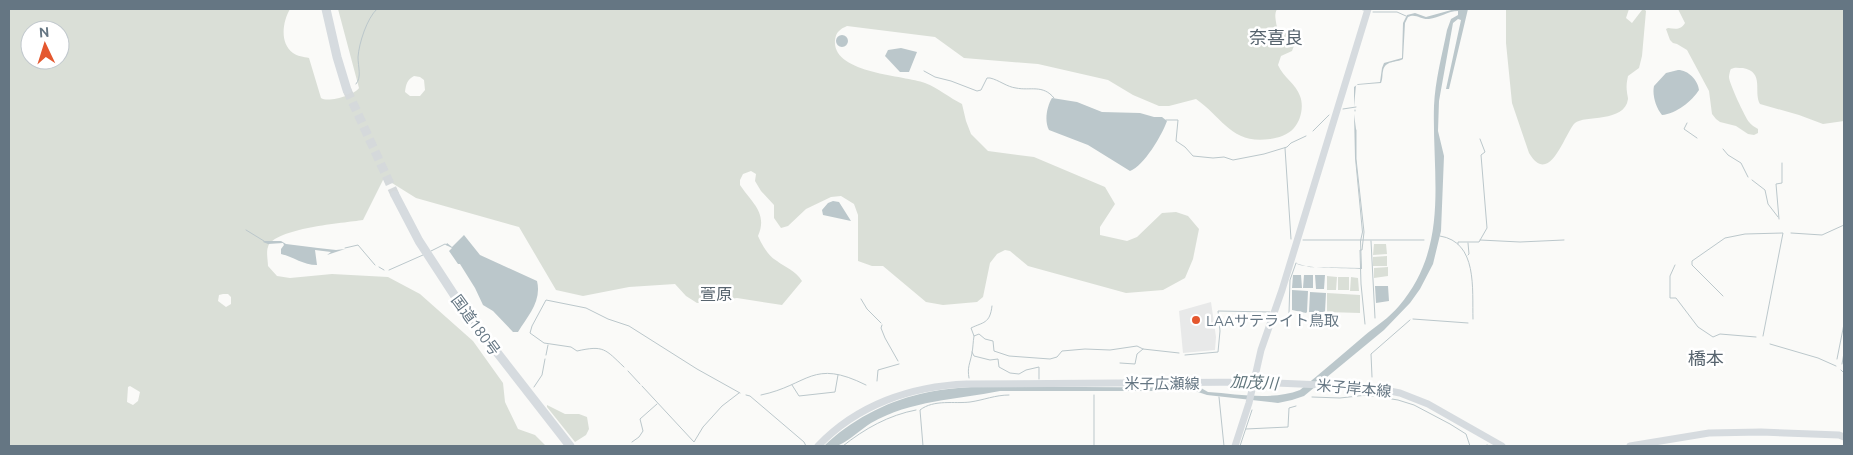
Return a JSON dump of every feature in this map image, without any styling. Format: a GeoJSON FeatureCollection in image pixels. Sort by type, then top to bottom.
{"type":"FeatureCollection","features":[{"type":"Feature","properties":{"kind":"highway"},"geometry":{"type":"LineString","coordinates":[[326,9],[347,90]]}},
{"type":"Feature","properties":{"kind":"highway","name":"国道180号"},"geometry":{"type":"LineString","coordinates":[[394,195],[419,241],[464,310],[570,446]]}},
{"type":"Feature","properties":{"kind":"main road"},"geometry":{"type":"LineString","coordinates":[[1235,446],[1249,403],[1261,350],[1282,290],[1368,9]]}},
{"type":"Feature","properties":{"kind":"main road","name":"米子岸本線"},"geometry":{"type":"LineString","coordinates":[[1253,382],[1369,387],[1400,393],[1446,413],[1502,446]]}},
{"type":"Feature","properties":{"kind":"main road","name":"米子広瀬線"},"geometry":{"type":"LineString","coordinates":[[818,446],[837,429],[868,408],[903,394],[935,386],[967,384],[1253,382]]}},
{"type":"Feature","properties":{"kind":"main road"},"geometry":{"type":"LineString","coordinates":[[1630,446],[1709,433],[1761,432],[1839,435],[1844,437]]}},
{"type":"Feature","properties":{"kind":"shaded area"},"geometry":{"type":"Polygon","coordinates":[[[9,9],[290,9],[284,26],[286,44],[295,54],[309,58],[321,98],[329,100],[347,96],[359,88],[338,9],[1277,9],[1275,18],[1278,29],[1295,37],[1292,51],[1281,56],[1278,65],[1300,96],[1302,108],[1300,117],[1294,128],[1286,134],[1273,139],[1257,140],[1246,138],[1228,128],[1196,99],[1169,106],[1159,106],[1133,95],[1108,80],[1038,64],[964,58],[935,37],[847,26],[837,33],[835,40],[837,51],[845,60],[871,71],[925,83],[962,104],[971,134],[988,151],[1034,157],[1105,187],[1115,204],[1100,227],[1100,235],[1127,241],[1137,237],[1162,213],[1176,212],[1188,216],[1199,229],[1193,259],[1185,278],[1163,290],[1126,293],[1028,266],[1010,251],[1005,250],[997,254],[990,263],[983,297],[977,302],[943,305],[926,302],[883,266],[872,266],[858,261],[858,215],[854,204],[841,196],[831,197],[806,209],[788,226],[781,228],[774,218],[774,205],[761,191],[755,181],[756,174],[751,171],[743,174],[740,185],[754,203],[760,215],[761,228],[758,236],[771,256],[802,281],[782,305],[737,298],[697,303],[686,296],[675,284],[629,287],[583,296],[556,290],[519,227],[416,198],[384,178],[363,220],[296,231],[283,235],[273,241],[268,247],[268,266],[277,276],[290,278],[332,274],[388,277],[420,294],[473,341],[503,383],[505,402],[518,429],[535,435],[546,446],[9,446],[9,9]],[[414,76],[407,82],[405,92],[410,96],[420,96],[425,90],[424,80],[414,76]],[[228,294],[219,295],[218,301],[226,307],[231,304],[231,297],[228,294]],[[130,386],[128,387],[127,402],[133,405],[138,401],[140,392],[130,386]]]}},
{"type":"Feature","properties":{"kind":"shaded area"},"geometry":{"type":"Polygon","coordinates":[[[1455,9],[1468,9],[1449,89],[1446,89],[1461,20],[1458,19],[1453,23],[1439,101],[1438,131],[1444,156],[1441,231],[1433,264],[1420,289],[1410,303],[1384,330],[1304,396],[1278,403],[1207,395],[1195,391],[1000,391],[918,405],[886,415],[839,445],[824,446],[845,428],[881,407],[920,394],[950,389],[996,386],[1201,388],[1208,392],[1266,396],[1300,390],[1399,306],[1415,283],[1426,259],[1432,235],[1435,210],[1434,106],[1436,87],[1447,30],[1451,19],[1458,15],[1458,11],[1429,19],[1414,16],[1408,17],[1405,23],[1403,59],[1391,62],[1384,67],[1381,83],[1357,85],[1380,82],[1384,63],[1402,58],[1403,23],[1407,15],[1415,13],[1426,17],[1455,9]]]}},
{"type":"Feature","properties":{"kind":"shaded area"},"geometry":{"type":"Polygon","coordinates":[[[1506,9],[1629,9],[1626,18],[1632,23],[1642,10],[1646,11],[1642,56],[1639,68],[1628,76],[1628,99],[1625,107],[1620,112],[1612,115],[1575,123],[1556,154],[1550,161],[1544,164],[1537,162],[1529,153],[1512,103],[1506,43],[1506,9]]]}},
{"type":"Feature","properties":{"kind":"shaded area"},"geometry":{"type":"Polygon","coordinates":[[[1678,9],[1844,9],[1844,121],[1823,124],[1760,104],[1754,74],[1750,70],[1743,68],[1732,68],[1729,76],[1734,93],[1744,114],[1750,123],[1758,129],[1758,133],[1754,135],[1748,134],[1736,126],[1720,122],[1712,114],[1709,91],[1687,50],[1670,40],[1666,29],[1680,28],[1685,23],[1678,9]]]}},
{"type":"Feature","properties":{"kind":"shaded area"},"geometry":{"type":"Polygon","coordinates":[[[840,35],[844,35],[848,41],[844,47],[840,47],[836,43],[836,39],[840,35]]]}},
{"type":"Feature","properties":{"kind":"shaded area"},"geometry":{"type":"Polygon","coordinates":[[[901,48],[917,52],[909,72],[900,72],[885,56],[888,50],[901,48]]]}},
{"type":"Feature","properties":{"kind":"shaded area"},"geometry":{"type":"Polygon","coordinates":[[[1682,70],[1692,76],[1699,90],[1683,106],[1673,112],[1662,115],[1655,101],[1654,86],[1666,73],[1682,70]]]}},
{"type":"Feature","properties":{"kind":"shaded area"},"geometry":{"type":"Polygon","coordinates":[[[1356,86],[1354,107],[1354,87],[1356,86]]]}},
{"type":"Feature","properties":{"kind":"shaded area"},"geometry":{"type":"Polygon","coordinates":[[[1052,98],[1077,102],[1102,112],[1140,113],[1162,117],[1167,121],[1147,157],[1130,171],[1088,145],[1049,130],[1047,114],[1052,98]]]}},
{"type":"Feature","properties":{"kind":"shaded area"},"geometry":{"type":"Polygon","coordinates":[[[1354,114],[1363,232],[1361,241],[1362,269],[1315,267],[1361,268],[1360,241],[1362,232],[1355,158],[1354,114]]]}},
{"type":"Feature","properties":{"kind":"shaded area"},"geometry":{"type":"Polygon","coordinates":[[[833,201],[839,202],[851,221],[823,215],[822,210],[828,203],[833,201]]]}},
{"type":"Feature","properties":{"kind":"shaded area"},"geometry":{"type":"Polygon","coordinates":[[[464,235],[480,255],[537,281],[538,295],[536,302],[518,332],[513,332],[493,311],[483,305],[460,264],[458,264],[449,251],[452,248],[446,245],[447,243],[452,247],[464,235]]]}},
{"type":"Feature","properties":{"kind":"shaded area"},"geometry":{"type":"Polygon","coordinates":[[[264,241],[281,241],[286,244],[336,250],[345,249],[327,255],[331,252],[315,250],[317,265],[312,265],[281,254],[283,243],[268,244],[264,241]]]}},
{"type":"Feature","properties":{"kind":"shaded area"},"geometry":{"type":"Polygon","coordinates":[[[1374,244],[1386,244],[1387,254],[1373,255],[1374,244]]]}},
{"type":"Feature","properties":{"kind":"shaded area"},"geometry":{"type":"Polygon","coordinates":[[[1387,256],[1387,266],[1373,266],[1373,257],[1387,256]]]}},
{"type":"Feature","properties":{"kind":"shaded area"},"geometry":{"type":"Polygon","coordinates":[[[1388,267],[1388,276],[1374,278],[1374,268],[1388,267]]]}},
{"type":"Feature","properties":{"kind":"shaded area"},"geometry":{"type":"Polygon","coordinates":[[[1293,275],[1301,275],[1302,288],[1292,288],[1293,275]]]}},
{"type":"Feature","properties":{"kind":"shaded area"},"geometry":{"type":"Polygon","coordinates":[[[1304,275],[1313,275],[1313,288],[1303,288],[1304,275]]]}},
{"type":"Feature","properties":{"kind":"shaded area"},"geometry":{"type":"Polygon","coordinates":[[[1315,275],[1325,275],[1324,289],[1316,289],[1315,275]]]}},
{"type":"Feature","properties":{"kind":"shaded area"},"geometry":{"type":"Polygon","coordinates":[[[1327,276],[1337,277],[1336,290],[1327,290],[1327,276]]]}},
{"type":"Feature","properties":{"kind":"shaded area"},"geometry":{"type":"Polygon","coordinates":[[[1338,277],[1349,277],[1349,290],[1338,290],[1338,277]]]}},
{"type":"Feature","properties":{"kind":"shaded area"},"geometry":{"type":"Polygon","coordinates":[[[1351,277],[1358,278],[1359,291],[1350,291],[1351,277]]]}},
{"type":"Feature","properties":{"kind":"shaded area"},"geometry":{"type":"Polygon","coordinates":[[[1375,286],[1388,286],[1389,301],[1376,303],[1375,286]]]}},
{"type":"Feature","properties":{"kind":"shaded area"},"geometry":{"type":"Polygon","coordinates":[[[1292,290],[1308,291],[1306,313],[1292,310],[1292,290]]]}},
{"type":"Feature","properties":{"kind":"shaded area"},"geometry":{"type":"Polygon","coordinates":[[[1310,292],[1326,293],[1325,312],[1309,312],[1310,292]]]}},
{"type":"Feature","properties":{"kind":"shaded area"},"geometry":{"type":"Polygon","coordinates":[[[1327,293],[1360,295],[1360,313],[1327,312],[1327,293]]]}},
{"type":"Feature","properties":{"kind":"shaded area"},"geometry":{"type":"Polygon","coordinates":[[[1211,302],[1216,337],[1215,350],[1183,353],[1179,311],[1211,302]]]}},
{"type":"Feature","properties":{"kind":"shaded area"},"geometry":{"type":"Polygon","coordinates":[[[547,405],[565,414],[579,414],[587,417],[589,429],[586,435],[575,442],[547,405]]]}},
{"type":"Feature","properties":{"kind":"waterway"},"geometry":{"type":"LineString","coordinates":[[356,84],[359,75],[358,57],[360,45],[367,24],[377,9]]}},
{"type":"Feature","properties":{"kind":"waterway"},"geometry":{"type":"LineString","coordinates":[[1359,9],[1364,10]]}},
{"type":"Feature","properties":{"kind":"waterway"},"geometry":{"type":"LineString","coordinates":[[1373,12],[1397,12],[1406,16]]}},
{"type":"Feature","properties":{"kind":"waterway"},"geometry":{"type":"LineString","coordinates":[[924,71],[935,77],[977,91],[981,90],[987,78],[990,78],[1021,89],[1041,89],[1054,98]]}},
{"type":"Feature","properties":{"kind":"waterway"},"geometry":{"type":"LineString","coordinates":[[1343,109],[1356,107]]}},
{"type":"Feature","properties":{"kind":"waterway"},"geometry":{"type":"LineString","coordinates":[[1313,131],[1329,115]]}},
{"type":"Feature","properties":{"kind":"waterway"},"geometry":{"type":"LineString","coordinates":[[1166,120],[1178,120],[1176,141],[1193,156],[1224,157],[1233,160],[1287,147],[1306,136]]}},
{"type":"Feature","properties":{"kind":"waterway"},"geometry":{"type":"LineString","coordinates":[[1687,123],[1684,129],[1697,138]]}},
{"type":"Feature","properties":{"kind":"waterway"},"geometry":{"type":"LineString","coordinates":[[1356,130],[1356,159],[1364,232],[1362,250],[1360,250],[1365,324]]}},
{"type":"Feature","properties":{"kind":"waterway"},"geometry":{"type":"LineString","coordinates":[[1458,244],[1458,242],[1479,242],[1487,228],[1481,155],[1485,152],[1480,139]]}},
{"type":"Feature","properties":{"kind":"waterway"},"geometry":{"type":"LineString","coordinates":[[1285,148],[1291,239]]}},
{"type":"Feature","properties":{"kind":"waterway"},"geometry":{"type":"LineString","coordinates":[[1723,149],[1728,155],[1741,163],[1748,177]]}},
{"type":"Feature","properties":{"kind":"waterway"},"geometry":{"type":"LineString","coordinates":[[1779,219],[1776,184],[1782,183],[1782,163]]}},
{"type":"Feature","properties":{"kind":"waterway"},"geometry":{"type":"LineString","coordinates":[[1752,180],[1765,190],[1768,204],[1778,217]]}},
{"type":"Feature","properties":{"kind":"waterway"},"geometry":{"type":"LineString","coordinates":[[1791,233],[1822,235],[1844,225]]}},
{"type":"Feature","properties":{"kind":"waterway"},"geometry":{"type":"LineString","coordinates":[[246,230],[264,241]]}},
{"type":"Feature","properties":{"kind":"waterway"},"geometry":{"type":"LineString","coordinates":[[1723,296],[1692,265],[1692,261],[1725,238],[1745,234],[1783,233],[1763,336]]}},
{"type":"Feature","properties":{"kind":"waterway"},"geometry":{"type":"LineString","coordinates":[[1440,236],[1452,240],[1461,247],[1467,257],[1472,281],[1473,319]]}},
{"type":"Feature","properties":{"kind":"waterway"},"geometry":{"type":"LineString","coordinates":[[1303,240],[1424,240]]}},
{"type":"Feature","properties":{"kind":"waterway"},"geometry":{"type":"LineString","coordinates":[[1480,240],[1520,242],[1564,240]]}},
{"type":"Feature","properties":{"kind":"waterway"},"geometry":{"type":"LineString","coordinates":[[1371,241],[1375,318]]}},
{"type":"Feature","properties":{"kind":"waterway"},"geometry":{"type":"LineString","coordinates":[[1468,243],[1468,255]]}},
{"type":"Feature","properties":{"kind":"waterway"},"geometry":{"type":"LineString","coordinates":[[431,251],[445,244],[447,245]]}},
{"type":"Feature","properties":{"kind":"waterway"},"geometry":{"type":"LineString","coordinates":[[345,248],[358,245],[375,265]]}},
{"type":"Feature","properties":{"kind":"waterway"},"geometry":{"type":"LineString","coordinates":[[389,270],[423,255]]}},
{"type":"Feature","properties":{"kind":"waterway"},"geometry":{"type":"LineString","coordinates":[[1289,313],[1290,280],[1296,263]]}},
{"type":"Feature","properties":{"kind":"waterway"},"geometry":{"type":"LineString","coordinates":[[1675,265],[1670,276],[1670,298],[1676,298],[1698,327],[1713,337],[1720,334],[1756,337]]}},
{"type":"Feature","properties":{"kind":"waterway"},"geometry":{"type":"LineString","coordinates":[[379,267],[384,270]]}},
{"type":"Feature","properties":{"kind":"waterway"},"geometry":{"type":"LineString","coordinates":[[861,299],[867,309],[881,323]]}},
{"type":"Feature","properties":{"kind":"waterway"},"geometry":{"type":"LineString","coordinates":[[624,367],[604,350],[593,348],[577,351],[571,347],[544,343],[530,333],[546,300],[586,308],[608,319],[629,326],[697,369],[740,393]]}},
{"type":"Feature","properties":{"kind":"waterway"},"geometry":{"type":"LineString","coordinates":[[992,306],[988,319],[971,328],[974,336],[979,334],[985,339],[993,341],[994,351],[1009,356],[1050,359],[1057,357],[1062,351],[1085,349],[1110,350],[1137,346],[1143,349],[1179,353]]}},
{"type":"Feature","properties":{"kind":"waterway"},"geometry":{"type":"LineString","coordinates":[[1185,355],[1218,352],[1220,331],[1218,311],[1270,312]]}},
{"type":"Feature","properties":{"kind":"waterway"},"geometry":{"type":"LineString","coordinates":[[1413,319],[1468,323]]}},
{"type":"Feature","properties":{"kind":"waterway"},"geometry":{"type":"LineString","coordinates":[[1372,377],[1371,354],[1410,320]]}},
{"type":"Feature","properties":{"kind":"waterway"},"geometry":{"type":"LineString","coordinates":[[1837,359],[1844,324]]}},
{"type":"Feature","properties":{"kind":"waterway"},"geometry":{"type":"LineString","coordinates":[[882,325],[881,328],[885,338],[898,361]]}},
{"type":"Feature","properties":{"kind":"waterway"},"geometry":{"type":"LineString","coordinates":[[969,378],[974,336]]}},
{"type":"Feature","properties":{"kind":"waterway"},"geometry":{"type":"LineString","coordinates":[[1770,344],[1818,358],[1836,366]]}},
{"type":"Feature","properties":{"kind":"waterway"},"geometry":{"type":"LineString","coordinates":[[546,355],[548,345]]}},
{"type":"Feature","properties":{"kind":"waterway"},"geometry":{"type":"LineString","coordinates":[[1120,363],[1135,364],[1137,354],[1143,349]]}},
{"type":"Feature","properties":{"kind":"waterway"},"geometry":{"type":"LineString","coordinates":[[972,352],[974,356],[990,360],[998,359],[999,367],[1010,373],[1019,374],[1039,367],[1039,379]]}},
{"type":"Feature","properties":{"kind":"waterway"},"geometry":{"type":"LineString","coordinates":[[1842,364],[1844,353]]}},
{"type":"Feature","properties":{"kind":"waterway"},"geometry":{"type":"LineString","coordinates":[[534,387],[542,375],[545,359]]}},
{"type":"Feature","properties":{"kind":"waterway"},"geometry":{"type":"LineString","coordinates":[[877,381],[878,370],[899,364]]}},
{"type":"Feature","properties":{"kind":"waterway"},"geometry":{"type":"LineString","coordinates":[[1841,370],[1844,373]]}},
{"type":"Feature","properties":{"kind":"waterway"},"geometry":{"type":"LineString","coordinates":[[628,371],[640,384]]}},
{"type":"Feature","properties":{"kind":"waterway"},"geometry":{"type":"LineString","coordinates":[[761,395],[777,391],[811,376],[822,374],[848,377],[866,385]]}},
{"type":"Feature","properties":{"kind":"waterway"},"geometry":{"type":"LineString","coordinates":[[792,385],[799,396],[835,392],[838,375]]}},
{"type":"Feature","properties":{"kind":"waterway"},"geometry":{"type":"LineString","coordinates":[[642,386],[694,442],[703,427],[722,406],[739,393]]}},
{"type":"Feature","properties":{"kind":"waterway"},"geometry":{"type":"LineString","coordinates":[[746,395],[750,396],[804,442],[806,446]]}},
{"type":"Feature","properties":{"kind":"waterway"},"geometry":{"type":"LineString","coordinates":[[923,446],[920,410],[932,404],[970,402],[1009,395]]}},
{"type":"Feature","properties":{"kind":"waterway"},"geometry":{"type":"LineString","coordinates":[[1094,395],[1094,446]]}},
{"type":"Feature","properties":{"kind":"waterway"},"geometry":{"type":"LineString","coordinates":[[1312,397],[1340,398],[1367,395],[1398,400],[1414,405],[1466,434],[1470,446]]}},
{"type":"Feature","properties":{"kind":"waterway"},"geometry":{"type":"LineString","coordinates":[[1219,397],[1224,446]]}},
{"type":"Feature","properties":{"kind":"waterway"},"geometry":{"type":"LineString","coordinates":[[632,442],[643,431],[640,419],[657,404]]}},
{"type":"Feature","properties":{"kind":"waterway"},"geometry":{"type":"LineString","coordinates":[[1246,429],[1288,427],[1289,408],[1296,406]]}},
{"type":"Feature","properties":{"kind":"waterway"},"geometry":{"type":"LineString","coordinates":[[843,446],[877,423],[896,415],[916,410]]}},
{"type":"Feature","properties":{"kind":"waterway"},"geometry":{"type":"LineString","coordinates":[[1240,446],[1252,410]]}},
{"type":"Feature","properties":{"kind":"waterway"},"geometry":{"type":"LineString","coordinates":[[1485,446],[1490,446]]}},
{"type":"Feature","properties":{"kind":"tunnel"},"geometry":{"type":"LineString","coordinates":[[347,90],[395,195]]}},
{"type":"Feature","properties":{"kind":"place","name":"LAAサテライト鳥取"},"geometry":{"type":"Point","coordinates":[1196,320]}},
{"type":"Feature","properties":{"kind":"district","name":"奈喜良"},"geometry":{"type":"Point","coordinates":[1276,37]}},
{"type":"Feature","properties":{"kind":"district","name":"萱原"},"geometry":{"type":"Point","coordinates":[716,294]}},
{"type":"Feature","properties":{"kind":"district","name":"橋本"},"geometry":{"type":"Point","coordinates":[1706,358]}},
{"type":"Feature","properties":{"kind":"water label","name":"加茂川"},"geometry":{"type":"Point","coordinates":[1254,382]}}]}
